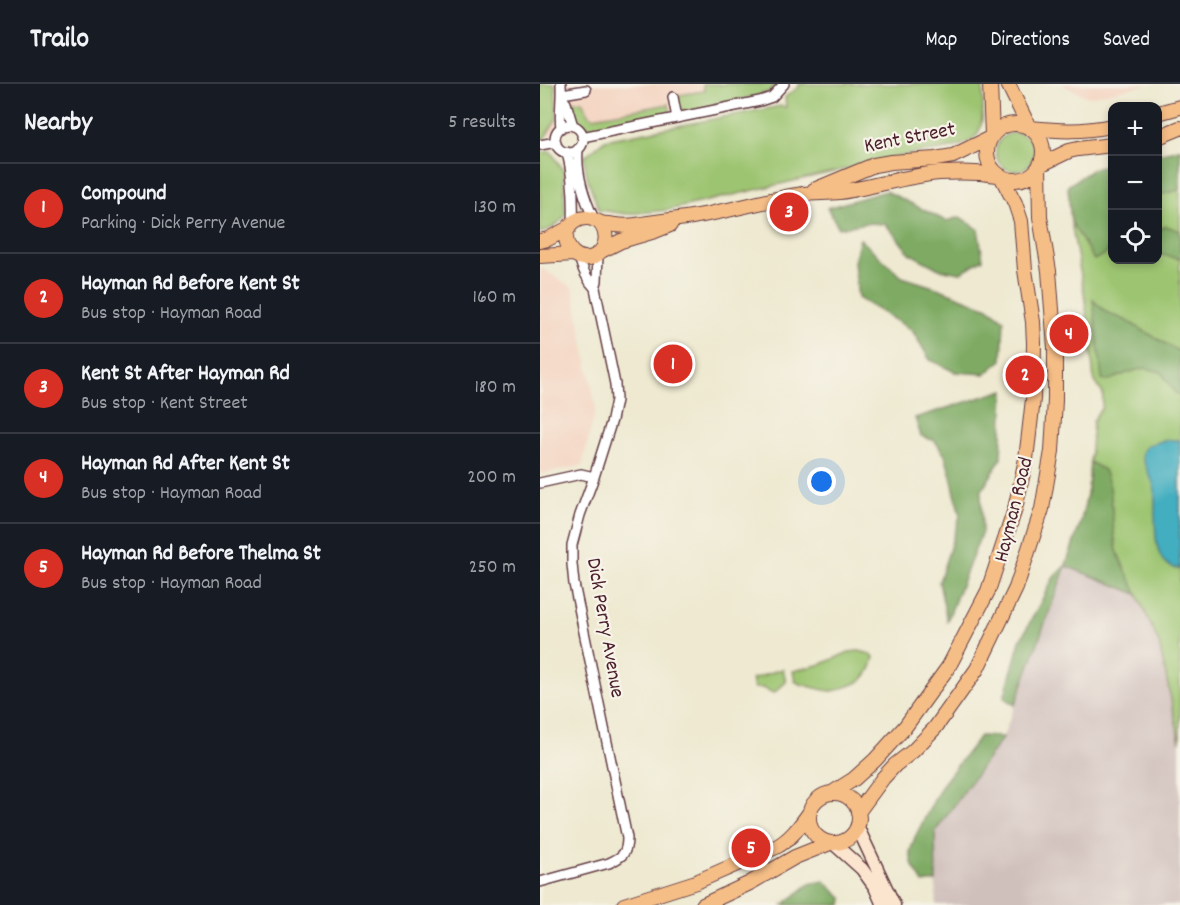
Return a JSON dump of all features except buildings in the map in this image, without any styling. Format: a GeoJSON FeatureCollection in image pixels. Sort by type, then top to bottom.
{"type":"FeatureCollection","features":[{"type":"Feature","properties":{"kind":"main road"},"geometry":{"type":"LineString","coordinates":[[990,84],[991,137]]}},
{"type":"Feature","properties":{"kind":"main road"},"geometry":{"type":"LineString","coordinates":[[1008,84],[1029,127],[1037,134],[1041,142],[1043,156],[1040,166]]}},
{"type":"Feature","properties":{"kind":"main road"},"geometry":{"type":"LineString","coordinates":[[1162,112],[1180,106]]}},
{"type":"Feature","properties":{"kind":"main road"},"geometry":{"type":"LineString","coordinates":[[1108,127],[1078,131],[1053,131],[1021,124],[1009,124],[998,129],[991,137],[987,147],[988,160],[992,168],[999,175],[1011,180],[1032,175],[1040,166],[1078,149],[1108,146]]}},
{"type":"Feature","properties":{"kind":"main road"},"geometry":{"type":"LineString","coordinates":[[1162,135],[1180,128]]}},
{"type":"Feature","properties":{"kind":"main road","name":"Kent Street"},"geometry":{"type":"LineString","coordinates":[[804,194],[874,165],[953,156],[991,137]]}},
{"type":"Feature","properties":{"kind":"main road","name":"Hayman Road"},"geometry":{"type":"LineString","coordinates":[[858,819],[883,778],[935,728],[977,669],[1016,588],[1041,509],[1052,451],[1055,348],[1049,271],[1040,217],[1040,166]]}},
{"type":"Feature","properties":{"kind":"main road","name":"Kent Street"},"geometry":{"type":"LineString","coordinates":[[596,221],[618,226],[632,226],[691,217],[804,194],[839,192],[938,173],[965,172],[999,175]]}},
{"type":"Feature","properties":{"kind":"main road","name":"Hayman Road"},"geometry":{"type":"LineString","coordinates":[[832,793],[854,779],[875,760],[905,727],[949,666],[988,591],[1015,509],[1029,435],[1033,399],[1034,342],[1021,221],[1015,203],[999,175]]}},
{"type":"Feature","properties":{"kind":"main road","name":"Kent Street"},"geometry":{"type":"LineString","coordinates":[[599,253],[621,241],[691,217]]}},
{"type":"Feature","properties":{"kind":"main road"},"geometry":{"type":"LineString","coordinates":[[540,241],[548,239],[582,218],[596,221],[606,236],[599,253],[589,258],[577,255],[540,256]]}},
{"type":"Feature","properties":{"kind":"main road"},"geometry":{"type":"LineString","coordinates":[[571,225],[567,233],[567,242],[570,249],[577,255]]}},
{"type":"Feature","properties":{"kind":"main road"},"geometry":{"type":"LineString","coordinates":[[624,905],[696,882],[776,847],[795,833],[818,799],[832,793],[845,796],[855,806],[858,819],[894,905]]}},
{"type":"Feature","properties":{"kind":"main road"},"geometry":{"type":"LineString","coordinates":[[810,812],[814,834],[832,843],[862,869],[875,887],[883,905]]}},
{"type":"Feature","properties":{"kind":"main road"},"geometry":{"type":"LineString","coordinates":[[703,905],[744,886],[795,857],[832,843],[841,842],[854,833],[858,819]]}},
{"type":"Feature","properties":{"kind":"street"},"geometry":{"type":"LineString","coordinates":[[582,137],[760,101],[772,97],[784,84]]}},
{"type":"Feature","properties":{"kind":"street"},"geometry":{"type":"LineString","coordinates":[[562,92],[586,90]]}},
{"type":"Feature","properties":{"kind":"street"},"geometry":{"type":"LineString","coordinates":[[562,92],[573,126]]}},
{"type":"Feature","properties":{"kind":"street"},"geometry":{"type":"LineString","coordinates":[[561,128],[562,92]]}},
{"type":"Feature","properties":{"kind":"street"},"geometry":{"type":"LineString","coordinates":[[673,97],[677,118]]}},
{"type":"Feature","properties":{"kind":"street"},"geometry":{"type":"LineString","coordinates":[[573,126],[579,130],[582,143],[578,149],[573,152],[560,149],[556,142],[556,134],[561,128],[573,126]]}},
{"type":"Feature","properties":{"kind":"street"},"geometry":{"type":"LineString","coordinates":[[540,145],[556,142]]}},
{"type":"Feature","properties":{"kind":"street"},"geometry":{"type":"LineString","coordinates":[[578,149],[580,178],[587,205],[596,221]]}},
{"type":"Feature","properties":{"kind":"street"},"geometry":{"type":"LineString","coordinates":[[567,152],[573,180],[574,200],[571,225]]}},
{"type":"Feature","properties":{"kind":"street","name":"Dick Perry Avenue"},"geometry":{"type":"LineString","coordinates":[[540,882],[609,863],[624,854],[627,847],[574,584],[572,564],[572,544],[612,420],[616,400],[615,384],[595,288],[599,253]]}},
{"type":"Feature","properties":{"kind":"street","name":"Dick Perry Avenue"},"geometry":{"type":"LineString","coordinates":[[577,255],[595,288]]}},
{"type":"Feature","properties":{"kind":"street"},"geometry":{"type":"LineString","coordinates":[[540,483],[581,474],[594,477]]}},
{"type":"Feature","properties":{"kind":"shaded area"},"geometry":{"type":"Polygon","coordinates":[[[540,84],[771,84],[757,92],[540,137],[540,84]]]}},
{"type":"Feature","properties":{"kind":"shaded area"},"geometry":{"type":"Polygon","coordinates":[[[1061,84],[1148,84],[1088,97],[1061,84]]]}},
{"type":"Feature","properties":{"kind":"shaded area"},"geometry":{"type":"Polygon","coordinates":[[[540,267],[573,288],[596,408],[582,466],[540,474],[540,267]]]}},
{"type":"Feature","properties":{"kind":"shaded area"},"geometry":{"type":"Polygon","coordinates":[[[1066,565],[1137,594],[1159,643],[1180,742],[1180,905],[936,905],[935,832],[1003,737],[1066,565]]]}},
{"type":"Feature","properties":{"kind":"green space"},"geometry":{"type":"Polygon","coordinates":[[[540,84],[555,84],[557,118],[544,139],[540,140],[540,84]]]}},
{"type":"Feature","properties":{"kind":"green space"},"geometry":{"type":"Polygon","coordinates":[[[703,84],[777,84],[770,91],[758,96],[682,113],[678,95],[704,91],[703,84]]]}},
{"type":"Feature","properties":{"kind":"green space"},"geometry":{"type":"Polygon","coordinates":[[[799,84],[983,84],[981,126],[975,137],[951,148],[915,153],[668,210],[627,214],[599,210],[587,177],[584,157],[605,140],[781,106],[786,107],[785,97],[799,87],[799,84]]]}},
{"type":"Feature","properties":{"kind":"green space"},"geometry":{"type":"Polygon","coordinates":[[[582,101],[593,117],[669,104],[671,115],[592,130],[578,123],[575,117],[571,102],[582,101]]]}},
{"type":"Feature","properties":{"kind":"green space"},"geometry":{"type":"Polygon","coordinates":[[[1015,133],[1028,139],[1034,152],[1028,165],[1015,171],[1002,165],[996,152],[1002,139],[1015,133]]]}},
{"type":"Feature","properties":{"kind":"green space"},"geometry":{"type":"Polygon","coordinates":[[[1180,149],[1180,742],[1159,643],[1137,594],[1066,565],[1081,522],[1088,490],[1093,422],[1102,408],[1103,393],[1094,379],[1085,298],[1071,222],[1068,186],[1095,168],[1108,165],[1108,264],[1162,264],[1162,153],[1180,149]]]}},
{"type":"Feature","properties":{"kind":"green space"},"geometry":{"type":"Polygon","coordinates":[[[1180,149],[1180,190],[1162,194],[1162,153],[1180,149]]]}},
{"type":"Feature","properties":{"kind":"green space"},"geometry":{"type":"Polygon","coordinates":[[[540,152],[551,152],[564,171],[565,216],[554,227],[540,233],[540,152]]]}},
{"type":"Feature","properties":{"kind":"green space"},"geometry":{"type":"Polygon","coordinates":[[[1108,165],[1108,250],[1107,253],[1094,260],[1071,222],[1068,186],[1095,168],[1108,165]]]}},
{"type":"Feature","properties":{"kind":"green space"},"geometry":{"type":"Polygon","coordinates":[[[886,191],[946,221],[960,217],[978,229],[983,259],[960,273],[939,269],[909,253],[885,224],[867,223],[839,228],[827,208],[886,191]]]}},
{"type":"Feature","properties":{"kind":"green space"},"geometry":{"type":"Polygon","coordinates":[[[1166,226],[1180,231],[1180,259],[1162,255],[1162,228],[1166,226]]]}},
{"type":"Feature","properties":{"kind":"green space"},"geometry":{"type":"Polygon","coordinates":[[[860,239],[902,277],[988,308],[1004,320],[1002,360],[985,374],[955,372],[930,360],[912,330],[858,298],[854,262],[860,239]]]}},
{"type":"Feature","properties":{"kind":"green space"},"geometry":{"type":"Polygon","coordinates":[[[1093,300],[1106,312],[1127,321],[1180,352],[1180,395],[1175,393],[1161,372],[1145,368],[1107,381],[1102,379],[1093,300]]]}},
{"type":"Feature","properties":{"kind":"green space"},"geometry":{"type":"Polygon","coordinates":[[[1004,390],[1001,459],[981,492],[982,532],[947,621],[939,582],[960,516],[945,455],[935,441],[921,436],[915,418],[1004,390]]]}},
{"type":"Feature","properties":{"kind":"green space"},"geometry":{"type":"Polygon","coordinates":[[[1090,462],[1104,470],[1108,481],[1117,550],[1137,594],[1066,566],[1015,705],[1004,698],[1020,641],[1054,577],[1066,565],[1081,522],[1088,490],[1090,462]]]}},
{"type":"Feature","properties":{"kind":"green space"},"geometry":{"type":"Polygon","coordinates":[[[859,651],[874,657],[870,670],[864,678],[854,684],[833,691],[795,681],[793,671],[822,664],[849,652],[859,651]]]}},
{"type":"Feature","properties":{"kind":"green space"},"geometry":{"type":"Polygon","coordinates":[[[783,669],[786,682],[774,693],[763,688],[754,688],[752,679],[783,669]]]}},
{"type":"Feature","properties":{"kind":"green space"},"geometry":{"type":"Polygon","coordinates":[[[980,736],[1003,737],[935,832],[936,881],[923,883],[913,866],[910,852],[915,837],[942,785],[980,736]]]}},
{"type":"Feature","properties":{"kind":"green space"},"geometry":{"type":"Polygon","coordinates":[[[824,881],[843,899],[842,905],[783,905],[809,884],[824,881]]]}},
{"type":"Feature","properties":{"kind":"water"},"geometry":{"type":"Polygon","coordinates":[[[1168,440],[1180,440],[1180,569],[1164,562],[1158,550],[1154,486],[1142,454],[1147,446],[1168,440]]]}},
{"type":"Feature","properties":{"kind":"place","name":"Kent St After Hayman Rd"},"geometry":{"type":"Point","coordinates":[789,212]}},
{"type":"Feature","properties":{"kind":"place","name":"Hayman Rd After Kent St"},"geometry":{"type":"Point","coordinates":[1069,334]}},
{"type":"Feature","properties":{"kind":"place","name":"Compound"},"geometry":{"type":"Point","coordinates":[673,364]}},
{"type":"Feature","properties":{"kind":"place","name":"Hayman Rd Before Kent St"},"geometry":{"type":"Point","coordinates":[1025,375]}},
{"type":"Feature","properties":{"kind":"place","name":"Hayman Rd Before Thelma St"},"geometry":{"type":"Point","coordinates":[751,848]}}]}
